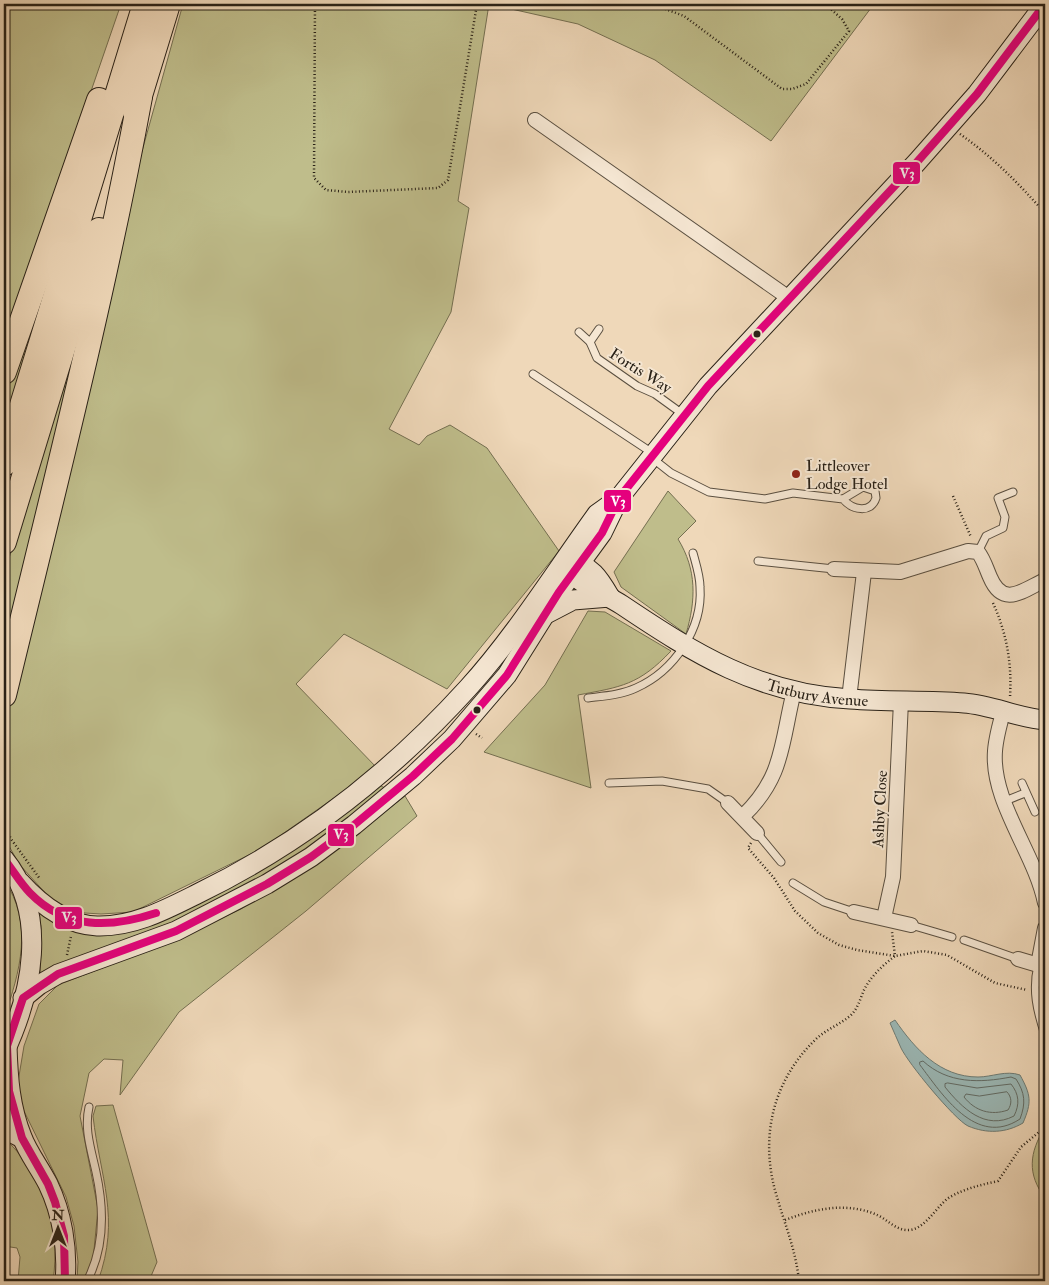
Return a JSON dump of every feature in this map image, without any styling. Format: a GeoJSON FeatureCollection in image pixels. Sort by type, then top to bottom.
{"type":"FeatureCollection","features":[{"type":"Feature","properties":{"kind":"highway"},"geometry":{"type":"LineString","coordinates":[[4,372],[132,4]]}},
{"type":"Feature","properties":{"kind":"highway"},"geometry":{"type":"LineString","coordinates":[[4,464],[145,4]]}},
{"type":"Feature","properties":{"kind":"highway"},"geometry":{"type":"LineString","coordinates":[[4,542],[168,4]]}},
{"type":"Feature","properties":{"kind":"highway"},"geometry":{"type":"LineString","coordinates":[[4,695],[83,369],[121,201],[140,97]]}},
{"type":"Feature","properties":{"kind":"street"},"geometry":{"type":"LineString","coordinates":[[444,730],[494,657],[602,533],[619,498],[708,386],[949,126],[1021,38],[1045,4]]}},
{"type":"Feature","properties":{"kind":"street"},"geometry":{"type":"LineString","coordinates":[[535,120],[789,298]]}},
{"type":"Feature","properties":{"kind":"street"},"geometry":{"type":"LineString","coordinates":[[834,569],[864,572],[900,572],[954,554],[976,552],[984,560],[996,591],[1003,595],[1016,594],[1045,580]]}},
{"type":"Feature","properties":{"kind":"street"},"geometry":{"type":"LineString","coordinates":[[23,998],[49,978],[176,931],[267,884],[311,857],[444,730],[507,675],[548,613],[572,566]]}},
{"type":"Feature","properties":{"kind":"street","name":"Tutbury Avenue"},"geometry":{"type":"LineString","coordinates":[[572,566],[596,575],[610,597],[684,646],[730,671],[794,691],[849,699],[962,703],[1007,710],[1045,720]]}},
{"type":"Feature","properties":{"kind":"street"},"geometry":{"type":"LineString","coordinates":[[849,699],[864,572]]}},
{"type":"Feature","properties":{"kind":"street"},"geometry":{"type":"LineString","coordinates":[[548,613],[573,600],[610,597]]}},
{"type":"Feature","properties":{"kind":"street"},"geometry":{"type":"LineString","coordinates":[[743,816],[760,800],[772,780],[778,764],[794,691]]}},
{"type":"Feature","properties":{"kind":"street","name":"Ashby Close"},"geometry":{"type":"LineString","coordinates":[[887,919],[893,877],[900,702]]}},
{"type":"Feature","properties":{"kind":"street"},"geometry":{"type":"LineString","coordinates":[[1007,710],[995,751],[997,777],[1005,801],[1045,896]]}},
{"type":"Feature","properties":{"kind":"street"},"geometry":{"type":"LineString","coordinates":[[4,859],[20,882],[42,903],[75,921],[96,926],[131,923],[210,888],[258,862],[298,836],[358,792],[396,775]]}},
{"type":"Feature","properties":{"kind":"street"},"geometry":{"type":"LineString","coordinates":[[728,803],[743,816],[757,833]]}},
{"type":"Feature","properties":{"kind":"street"},"geometry":{"type":"LineString","coordinates":[[20,882],[28,912],[32,941],[30,969],[23,998],[5,1050],[9,1091],[22,1138],[48,1184],[55,1202],[64,1236],[65,1281]]}},
{"type":"Feature","properties":{"kind":"street"},"geometry":{"type":"LineString","coordinates":[[854,912],[911,925]]}},
{"type":"Feature","properties":{"kind":"street"},"geometry":{"type":"LineString","coordinates":[[1018,959],[1042,966],[1045,928]]}},
{"type":"Feature","properties":{"kind":"street"},"geometry":{"type":"LineString","coordinates":[[4,1129],[22,1138]]}},
{"type":"Feature","properties":{"kind":"lane","name":"Fortis Way"},"geometry":{"type":"LineString","coordinates":[[590,342],[599,329]]}},
{"type":"Feature","properties":{"kind":"lane","name":"Fortis Way"},"geometry":{"type":"LineString","coordinates":[[578,332],[590,342],[597,358],[637,386],[655,394],[685,415]]}},
{"type":"Feature","properties":{"kind":"lane"},"geometry":{"type":"LineString","coordinates":[[533,374],[653,456],[670,473],[709,492],[766,499],[792,493],[843,499]]}},
{"type":"Feature","properties":{"kind":"lane"},"geometry":{"type":"LineString","coordinates":[[976,552],[986,536],[1003,528],[1005,517],[998,498],[1013,492]]}},
{"type":"Feature","properties":{"kind":"lane"},"geometry":{"type":"LineString","coordinates":[[588,698],[614,695],[636,688],[656,677],[684,646],[695,627],[699,608],[700,588],[694,554]]}},
{"type":"Feature","properties":{"kind":"lane"},"geometry":{"type":"LineString","coordinates":[[758,561],[834,569]]}},
{"type":"Feature","properties":{"kind":"lane"},"geometry":{"type":"LineString","coordinates":[[609,783],[662,781],[708,789],[728,803]]}},
{"type":"Feature","properties":{"kind":"lane"},"geometry":{"type":"LineString","coordinates":[[1022,783],[1035,812]]}},
{"type":"Feature","properties":{"kind":"lane"},"geometry":{"type":"LineString","coordinates":[[1005,801],[1025,793]]}},
{"type":"Feature","properties":{"kind":"lane"},"geometry":{"type":"LineString","coordinates":[[757,833],[780,862]]}},
{"type":"Feature","properties":{"kind":"lane"},"geometry":{"type":"LineString","coordinates":[[793,883],[824,902],[854,912]]}},
{"type":"Feature","properties":{"kind":"lane"},"geometry":{"type":"LineString","coordinates":[[911,925],[952,936]]}},
{"type":"Feature","properties":{"kind":"lane"},"geometry":{"type":"LineString","coordinates":[[964,940],[1018,959]]}},
{"type":"Feature","properties":{"kind":"lane"},"geometry":{"type":"LineString","coordinates":[[1042,966],[1035,991],[1037,1013],[1045,1035]]}},
{"type":"Feature","properties":{"kind":"lane"},"geometry":{"type":"LineString","coordinates":[[87,1281],[97,1259],[102,1217],[87,1131],[89,1107]]}},
{"type":"Feature","properties":{"kind":"path"},"geometry":{"type":"LineString","coordinates":[[315,4],[314,178],[326,190],[348,192],[438,188],[448,180],[477,4]]}},
{"type":"Feature","properties":{"kind":"path"},"geometry":{"type":"LineString","coordinates":[[652,4],[684,16],[782,89],[792,89],[806,84],[849,31],[842,19],[824,4]]}},
{"type":"Feature","properties":{"kind":"path"},"geometry":{"type":"LineString","coordinates":[[949,126],[978,145],[1045,213]]}},
{"type":"Feature","properties":{"kind":"path"},"geometry":{"type":"LineString","coordinates":[[953,496],[976,552]]}},
{"type":"Feature","properties":{"kind":"path"},"geometry":{"type":"LineString","coordinates":[[992,600],[1008,646],[1011,670],[1007,710]]}},
{"type":"Feature","properties":{"kind":"path"},"geometry":{"type":"LineString","coordinates":[[4,824],[26,860],[43,882]]}},
{"type":"Feature","properties":{"kind":"path"},"geometry":{"type":"LineString","coordinates":[[757,833],[748,848],[774,878],[795,911],[818,933],[839,945],[894,956],[923,951],[947,955],[995,983],[1035,991]]}},
{"type":"Feature","properties":{"kind":"path"},"geometry":{"type":"LineString","coordinates":[[887,919],[894,956]]}},
{"type":"Feature","properties":{"kind":"path"},"geometry":{"type":"LineString","coordinates":[[68,970],[66,960],[75,921]]}},
{"type":"Feature","properties":{"kind":"path"},"geometry":{"type":"LineString","coordinates":[[799,1281],[795,1251],[776,1196],[768,1150],[770,1122],[781,1087],[801,1056],[816,1038],[850,1016],[857,1008],[865,989],[874,976],[894,956]]}},
{"type":"Feature","properties":{"kind":"path"},"geometry":{"type":"LineString","coordinates":[[785,1220],[815,1209],[831,1208],[874,1214],[899,1228],[909,1230],[920,1227],[943,1202],[952,1196],[970,1187],[998,1181],[1021,1147],[1039,1132],[1045,1123]]}},
{"type":"Feature","properties":{"kind":"shaded area"},"geometry":{"type":"Polygon","coordinates":[[[4,4],[121,4],[4,344],[4,4]]]}},
{"type":"Feature","properties":{"kind":"shaded area"},"geometry":{"type":"Polygon","coordinates":[[[183,4],[489,4],[458,201],[469,208],[451,312],[389,429],[419,445],[427,436],[450,425],[487,448],[559,551],[447,689],[344,634],[296,684],[377,768],[261,849],[133,912],[85,913],[70,909],[49,897],[19,864],[4,837],[4,722],[139,162],[183,4]]]}},
{"type":"Feature","properties":{"kind":"shaded area"},"geometry":{"type":"Polygon","coordinates":[[[489,4],[874,4],[771,141],[655,60],[578,24],[489,4]]]}},
{"type":"Feature","properties":{"kind":"shaded area"},"geometry":{"type":"Polygon","coordinates":[[[43,285],[49,285],[4,436],[4,393],[43,285]]]}},
{"type":"Feature","properties":{"kind":"shaded area"},"geometry":{"type":"Polygon","coordinates":[[[70,375],[4,669],[4,575],[63,378],[70,375]]]}},
{"type":"Feature","properties":{"kind":"shaded area"},"geometry":{"type":"Polygon","coordinates":[[[668,491],[696,521],[678,539],[689,562],[693,585],[692,609],[686,634],[621,587],[614,572],[668,491]]]}},
{"type":"Feature","properties":{"kind":"shaded area"},"geometry":{"type":"Polygon","coordinates":[[[588,611],[605,612],[671,651],[649,671],[629,683],[606,690],[578,695],[591,788],[484,752],[545,685],[588,611]]]}},
{"type":"Feature","properties":{"kind":"shaded area"},"geometry":{"type":"Polygon","coordinates":[[[379,785],[385,788],[324,838],[285,864],[185,918],[59,964],[40,973],[41,926],[37,911],[123,932],[379,785]]]}},
{"type":"Feature","properties":{"kind":"shaded area"},"geometry":{"type":"Polygon","coordinates":[[[405,796],[417,816],[306,911],[179,1012],[120,1095],[123,1060],[104,1059],[89,1073],[80,1116],[98,1209],[93,1260],[83,1281],[77,1281],[78,1262],[74,1226],[66,1197],[23,1109],[18,1082],[24,1046],[39,1004],[58,985],[177,939],[241,909],[365,827],[405,796]]]}},
{"type":"Feature","properties":{"kind":"shaded area"},"geometry":{"type":"Polygon","coordinates":[[[4,880],[13,896],[19,913],[21,948],[15,983],[4,1018],[4,880]]]}},
{"type":"Feature","properties":{"kind":"shaded area"},"geometry":{"type":"Polygon","coordinates":[[[113,1105],[157,1262],[149,1281],[98,1281],[105,1258],[108,1217],[107,1198],[93,1116],[96,1106],[113,1105]]]}},
{"type":"Feature","properties":{"kind":"shaded area"},"geometry":{"type":"Polygon","coordinates":[[[1045,1127],[1045,1198],[1035,1180],[1032,1163],[1036,1146],[1045,1127]]]}},
{"type":"Feature","properties":{"kind":"shaded area"},"geometry":{"type":"Polygon","coordinates":[[[4,1138],[30,1168],[46,1203],[52,1222],[54,1241],[53,1281],[18,1281],[20,1257],[17,1248],[4,1246],[4,1138]]]}},
{"type":"Feature","properties":{"kind":"water"},"geometry":{"type":"Polygon","coordinates":[[[895,1020],[920,1051],[940,1067],[964,1076],[983,1077],[1004,1073],[1020,1075],[1029,1099],[1023,1123],[1010,1129],[989,1131],[975,1129],[961,1121],[912,1066],[890,1023],[895,1020]]]}},
{"type":"Feature","properties":{"kind":"transit line","name":"V3"},"geometry":{"type":"LineString","coordinates":[[65,1281],[64,1236],[55,1202],[48,1184],[22,1138],[9,1091],[7,1046],[23,998],[58,974],[176,931],[267,884],[311,857],[354,825],[413,776],[452,739],[507,675],[559,592],[602,533],[619,498],[708,386],[917,162],[977,94],[1045,4]]}},
{"type":"Feature","properties":{"kind":"transit line","name":"V3"},"geometry":{"type":"LineString","coordinates":[[4,859],[30,893],[44,905],[74,920],[106,923],[139,918],[156,913]]}},
{"type":"Feature","properties":{"kind":"place","name":"Littleover Lodge Hotel"},"geometry":{"type":"Point","coordinates":[796,474]}}]}
